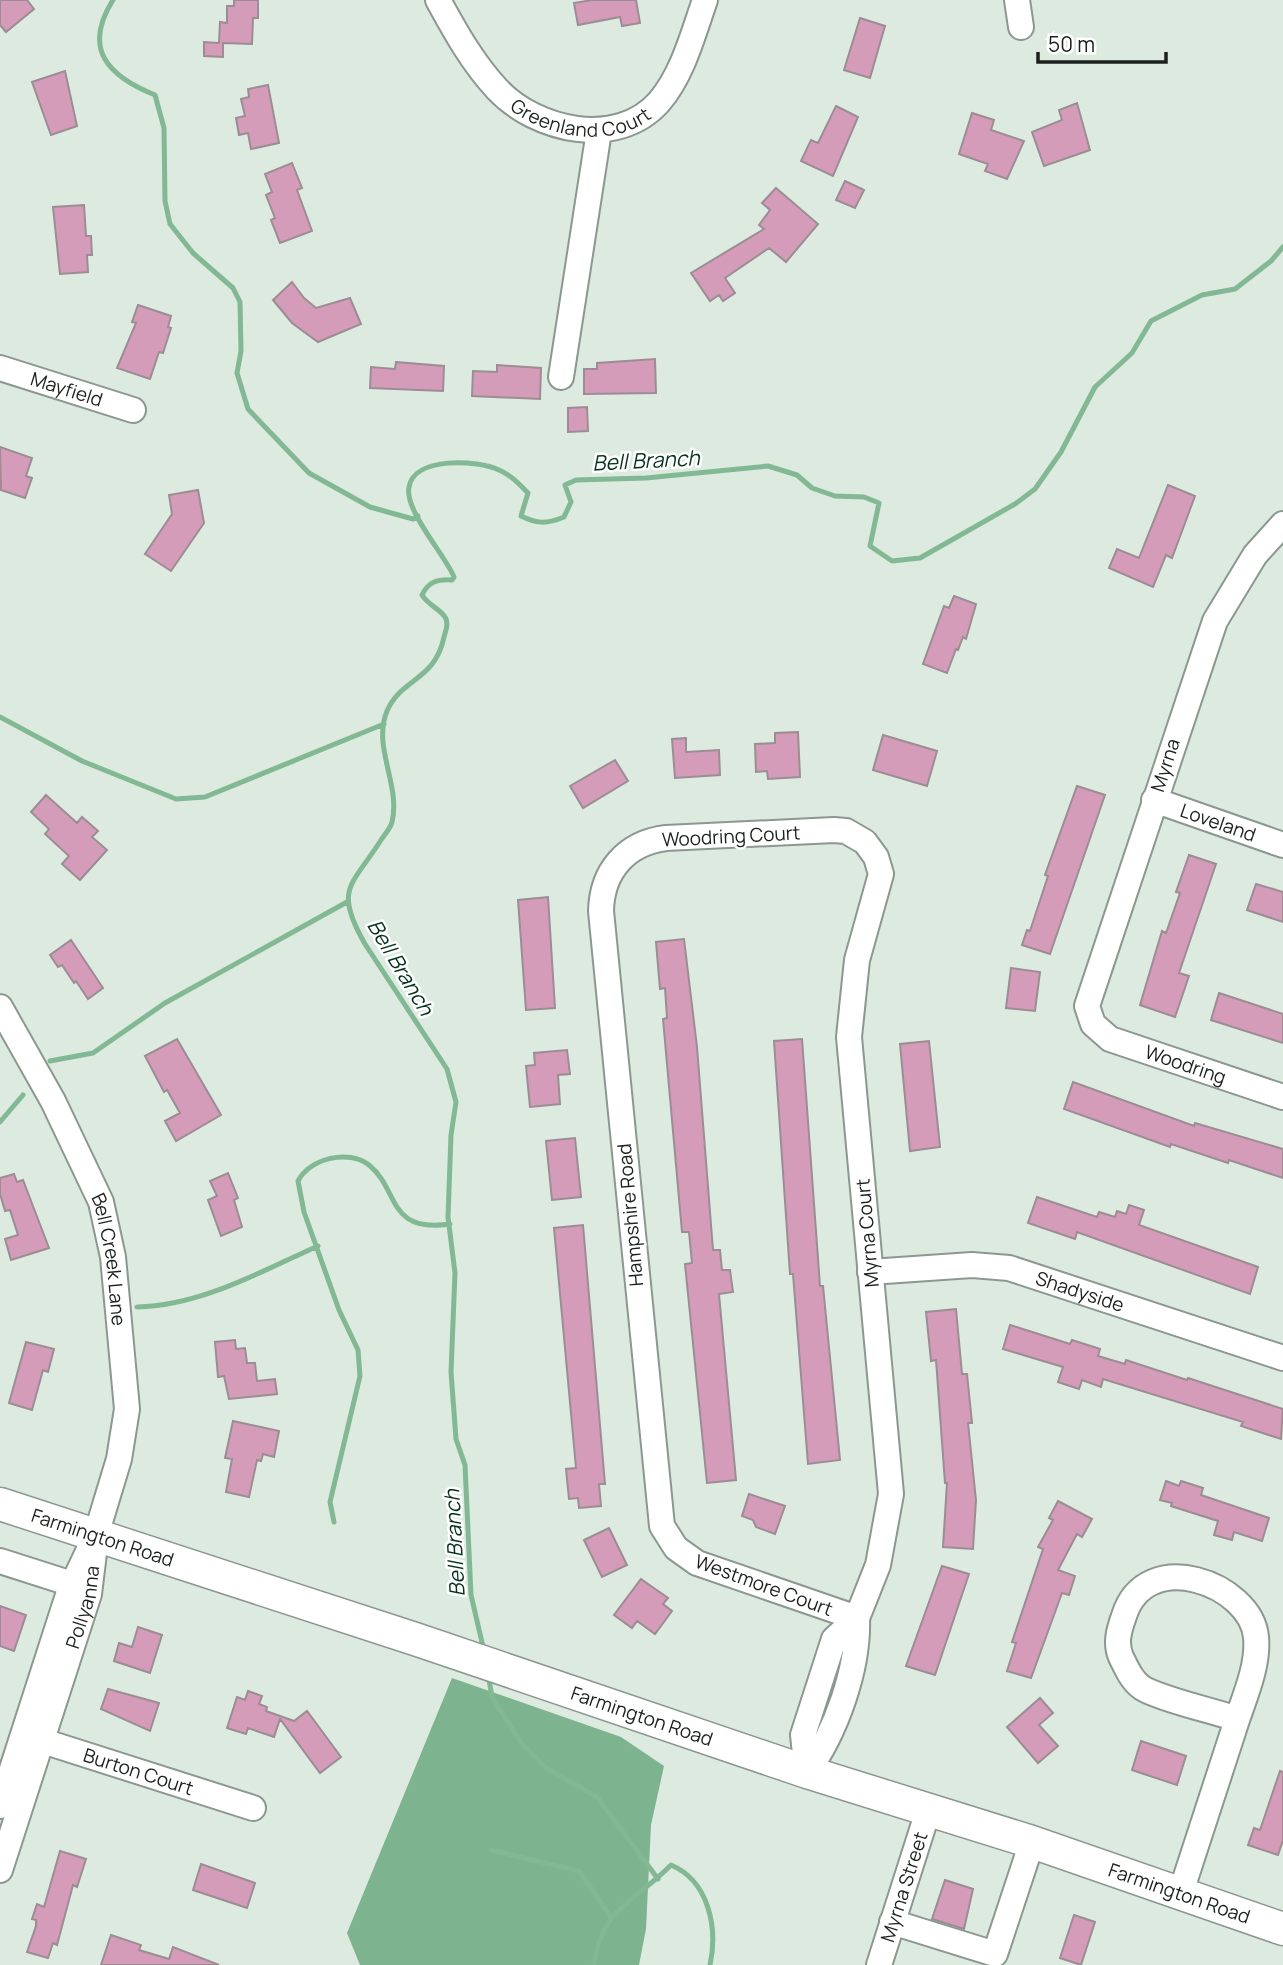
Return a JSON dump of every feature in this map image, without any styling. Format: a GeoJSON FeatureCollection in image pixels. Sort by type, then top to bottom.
{"type":"FeatureCollection","features":[{"type":"Feature","properties":{"kind":"main road","name":"Farmington Road"},"geometry":{"type":"LineString","coordinates":[[0,1503],[555,1685],[807,1772],[1032,1842],[1283,1929]]}},
{"type":"Feature","properties":{"kind":"street","name":"Greenland Court"},"geometry":{"type":"LineString","coordinates":[[438,0],[465,49],[498,91],[520,107],[545,119],[599,131],[635,121],[660,100],[686,55],[705,0]]}},
{"type":"Feature","properties":{"kind":"street"},"geometry":{"type":"LineString","coordinates":[[1017,0],[1021,27]]}},
{"type":"Feature","properties":{"kind":"street"},"geometry":{"type":"LineString","coordinates":[[561,377],[599,131]]}},
{"type":"Feature","properties":{"kind":"street","name":"Mayfield"},"geometry":{"type":"LineString","coordinates":[[0,368],[133,410]]}},
{"type":"Feature","properties":{"kind":"street","name":"Myrna"},"geometry":{"type":"LineString","coordinates":[[1093,1024],[1087,1006],[1090,989],[1215,621],[1233,586],[1255,555],[1283,524]]}},
{"type":"Feature","properties":{"kind":"street","name":"Loveland"},"geometry":{"type":"LineString","coordinates":[[1154,800],[1283,845]]}},
{"type":"Feature","properties":{"kind":"street","name":"Woodring Court"},"geometry":{"type":"LineString","coordinates":[[607,966],[601,911],[605,882],[617,863],[643,843],[666,838],[834,830],[855,835],[871,848]]}},
{"type":"Feature","properties":{"kind":"street","name":"Myrna Court"},"geometry":{"type":"LineString","coordinates":[[807,1772],[828,1743],[858,1646],[857,1619],[880,1556],[891,1494],[849,1037],[857,960],[880,884],[880,865],[871,848]]}},
{"type":"Feature","properties":{"kind":"street","name":"Hampshire Road"},"geometry":{"type":"LineString","coordinates":[[607,966],[654,1465]]}},
{"type":"Feature","properties":{"kind":"street","name":"Bell Creek Lane"},"geometry":{"type":"LineString","coordinates":[[0,1007],[88,1169],[109,1229],[127,1409],[120,1459],[96,1535]]}},
{"type":"Feature","properties":{"kind":"street","name":"Woodring"},"geometry":{"type":"LineString","coordinates":[[1093,1024],[1110,1039],[1128,1047],[1283,1097]]}},
{"type":"Feature","properties":{"kind":"street","name":"Shadyside"},"geometry":{"type":"LineString","coordinates":[[870,1272],[972,1265],[1009,1268],[1283,1358]]}},
{"type":"Feature","properties":{"kind":"street","name":"Westmore Court"},"geometry":{"type":"LineString","coordinates":[[654,1465],[663,1525],[685,1556],[697,1563],[857,1619]]}},
{"type":"Feature","properties":{"kind":"street","name":"Pollyanna"},"geometry":{"type":"LineString","coordinates":[[0,1870],[5,1807],[34,1739],[96,1535]]}},
{"type":"Feature","properties":{"kind":"street"},"geometry":{"type":"LineString","coordinates":[[0,1561],[80,1589]]}},
{"type":"Feature","properties":{"kind":"street"},"geometry":{"type":"LineString","coordinates":[[1180,1895],[1237,1719],[1257,1656],[1256,1633],[1245,1612],[1223,1590],[1178,1576],[1162,1577],[1139,1587],[1129,1600],[1119,1632],[1118,1648],[1132,1677],[1144,1689],[1237,1719]]}},
{"type":"Feature","properties":{"kind":"street","name":"Burton Court"},"geometry":{"type":"LineString","coordinates":[[34,1739],[253,1808]]}},
{"type":"Feature","properties":{"kind":"street","name":"Myrna Street"},"geometry":{"type":"LineString","coordinates":[[879,1965],[929,1808]]}},
{"type":"Feature","properties":{"kind":"street"},"geometry":{"type":"LineString","coordinates":[[892,1922],[995,1954],[1032,1842]]}},
{"type":"Feature","properties":{"kind":"green space"},"geometry":{"type":"Polygon","coordinates":[[[452,1678],[621,1737],[664,1766],[651,1825],[646,1929],[639,1965],[360,1965],[347,1933],[452,1678]]]}},
{"type":"Feature","properties":{"kind":"building"},"geometry":{"type":"Polygon","coordinates":[[[0,0],[27,0],[34,9],[6,32],[0,25],[0,0]]]}},
{"type":"Feature","properties":{"kind":"building"},"geometry":{"type":"Polygon","coordinates":[[[234,0],[258,0],[258,18],[253,18],[252,44],[223,43],[223,57],[204,56],[204,42],[219,43],[220,22],[227,23],[227,6],[234,6],[234,0]]]}},
{"type":"Feature","properties":{"kind":"building"},"geometry":{"type":"Polygon","coordinates":[[[592,0],[636,0],[640,23],[622,26],[620,17],[578,25],[574,3],[592,0]]]}},
{"type":"Feature","properties":{"kind":"building"},"geometry":{"type":"Polygon","coordinates":[[[860,18],[885,26],[870,78],[844,70],[860,18]]]}},
{"type":"Feature","properties":{"kind":"building"},"geometry":{"type":"Polygon","coordinates":[[[65,71],[77,126],[51,135],[32,82],[65,71]]]}},
{"type":"Feature","properties":{"kind":"building"},"geometry":{"type":"Polygon","coordinates":[[[268,85],[279,143],[251,149],[248,133],[239,135],[236,118],[245,116],[241,99],[249,97],[248,89],[268,85]]]}},
{"type":"Feature","properties":{"kind":"building"},"geometry":{"type":"Polygon","coordinates":[[[1077,103],[1090,150],[1044,166],[1032,132],[1062,120],[1059,110],[1077,103]]]}},
{"type":"Feature","properties":{"kind":"building"},"geometry":{"type":"Polygon","coordinates":[[[836,106],[858,117],[833,176],[801,161],[811,140],[818,143],[836,106]]]}},
{"type":"Feature","properties":{"kind":"building"},"geometry":{"type":"Polygon","coordinates":[[[972,113],[994,120],[991,130],[1024,141],[1007,179],[985,171],[988,164],[959,154],[972,113]]]}},
{"type":"Feature","properties":{"kind":"building"},"geometry":{"type":"Polygon","coordinates":[[[292,163],[302,188],[297,190],[312,231],[280,243],[271,220],[275,218],[266,195],[272,192],[265,174],[292,163]]]}},
{"type":"Feature","properties":{"kind":"building"},"geometry":{"type":"Polygon","coordinates":[[[845,181],[864,190],[855,208],[836,200],[845,181]]]}},
{"type":"Feature","properties":{"kind":"building"},"geometry":{"type":"Polygon","coordinates":[[[776,188],[818,224],[786,262],[769,248],[725,278],[735,293],[723,301],[719,295],[710,301],[691,273],[764,229],[759,225],[770,210],[762,203],[776,188]]]}},
{"type":"Feature","properties":{"kind":"building"},"geometry":{"type":"Polygon","coordinates":[[[84,205],[86,236],[91,236],[92,255],[87,255],[88,272],[60,274],[53,207],[84,205]]]}},
{"type":"Feature","properties":{"kind":"building"},"geometry":{"type":"Polygon","coordinates":[[[292,282],[316,308],[350,298],[361,324],[318,342],[292,323],[273,300],[292,282]]]}},
{"type":"Feature","properties":{"kind":"building"},"geometry":{"type":"Polygon","coordinates":[[[138,305],[171,316],[168,327],[171,328],[163,353],[159,352],[150,379],[117,368],[136,323],[132,322],[138,305]]]}},
{"type":"Feature","properties":{"kind":"building"},"geometry":{"type":"Polygon","coordinates":[[[655,359],[656,393],[584,394],[584,369],[597,369],[597,363],[655,359]]]}},
{"type":"Feature","properties":{"kind":"building"},"geometry":{"type":"Polygon","coordinates":[[[396,362],[444,366],[443,391],[370,388],[371,367],[395,369],[396,362]]]}},
{"type":"Feature","properties":{"kind":"building"},"geometry":{"type":"Polygon","coordinates":[[[497,365],[541,368],[540,399],[472,396],[473,371],[497,372],[497,365]]]}},
{"type":"Feature","properties":{"kind":"building"},"geometry":{"type":"Polygon","coordinates":[[[587,407],[588,431],[568,432],[568,408],[587,407]]]}},
{"type":"Feature","properties":{"kind":"building"},"geometry":{"type":"Polygon","coordinates":[[[0,447],[32,458],[26,476],[32,478],[25,498],[1,490],[0,447]]]}},
{"type":"Feature","properties":{"kind":"building"},"geometry":{"type":"Polygon","coordinates":[[[1168,485],[1195,496],[1172,558],[1166,555],[1153,587],[1109,568],[1117,549],[1139,558],[1168,485]]]}},
{"type":"Feature","properties":{"kind":"building"},"geometry":{"type":"Polygon","coordinates":[[[198,490],[204,523],[171,571],[145,554],[172,514],[169,495],[198,490]]]}},
{"type":"Feature","properties":{"kind":"building"},"geometry":{"type":"Polygon","coordinates":[[[954,596],[976,604],[966,639],[963,637],[958,650],[956,649],[947,673],[923,664],[944,606],[949,608],[954,596]]]}},
{"type":"Feature","properties":{"kind":"building"},"geometry":{"type":"Polygon","coordinates":[[[798,732],[800,777],[768,779],[767,771],[756,772],[755,744],[775,743],[775,733],[798,732]]]}},
{"type":"Feature","properties":{"kind":"building"},"geometry":{"type":"Polygon","coordinates":[[[883,735],[937,751],[927,786],[873,770],[883,735]]]}},
{"type":"Feature","properties":{"kind":"building"},"geometry":{"type":"Polygon","coordinates":[[[686,738],[686,752],[719,750],[720,775],[675,778],[672,739],[686,738]]]}},
{"type":"Feature","properties":{"kind":"building"},"geometry":{"type":"Polygon","coordinates":[[[615,760],[628,781],[583,808],[570,786],[615,760]]]}},
{"type":"Feature","properties":{"kind":"building"},"geometry":{"type":"Polygon","coordinates":[[[1077,786],[1105,795],[1050,954],[1022,945],[1027,930],[1030,931],[1048,876],[1045,875],[1077,786]]]}},
{"type":"Feature","properties":{"kind":"building"},"geometry":{"type":"Polygon","coordinates":[[[46,795],[77,823],[82,817],[98,831],[92,837],[107,850],[80,880],[62,864],[69,856],[45,834],[49,829],[31,812],[46,795]]]}},
{"type":"Feature","properties":{"kind":"building"},"geometry":{"type":"Polygon","coordinates":[[[1189,855],[1216,864],[1179,973],[1189,976],[1175,1017],[1140,1005],[1162,931],[1166,933],[1180,893],[1176,892],[1189,855]]]}},
{"type":"Feature","properties":{"kind":"building"},"geometry":{"type":"Polygon","coordinates":[[[1256,884],[1283,892],[1283,922],[1247,910],[1256,884]]]}},
{"type":"Feature","properties":{"kind":"building"},"geometry":{"type":"Polygon","coordinates":[[[548,897],[555,1008],[526,1010],[518,900],[548,897]]]}},
{"type":"Feature","properties":{"kind":"building"},"geometry":{"type":"Polygon","coordinates":[[[684,939],[697,1047],[713,1250],[720,1250],[722,1270],[730,1270],[733,1292],[719,1294],[736,1480],[707,1483],[685,1264],[692,1263],[689,1232],[682,1232],[663,1019],[667,1018],[665,988],[660,989],[656,942],[684,939]]]}},
{"type":"Feature","properties":{"kind":"building"},"geometry":{"type":"Polygon","coordinates":[[[71,940],[103,988],[88,999],[76,981],[74,983],[62,965],[58,967],[50,955],[71,940]]]}},
{"type":"Feature","properties":{"kind":"building"},"geometry":{"type":"Polygon","coordinates":[[[1011,968],[1040,972],[1035,1011],[1006,1008],[1011,968]]]}},
{"type":"Feature","properties":{"kind":"building"},"geometry":{"type":"Polygon","coordinates":[[[1219,993],[1283,1014],[1283,1043],[1211,1020],[1219,993]]]}},
{"type":"Feature","properties":{"kind":"building"},"geometry":{"type":"Polygon","coordinates":[[[177,1039],[221,1115],[176,1141],[165,1121],[180,1113],[167,1090],[164,1092],[145,1056],[177,1039]]]}},
{"type":"Feature","properties":{"kind":"building"},"geometry":{"type":"Polygon","coordinates":[[[802,1039],[820,1286],[823,1286],[840,1460],[808,1464],[793,1274],[790,1274],[774,1041],[802,1039]]]}},
{"type":"Feature","properties":{"kind":"building"},"geometry":{"type":"Polygon","coordinates":[[[929,1041],[940,1147],[910,1151],[900,1044],[929,1041]]]}},
{"type":"Feature","properties":{"kind":"building"},"geometry":{"type":"Polygon","coordinates":[[[567,1050],[570,1074],[558,1075],[560,1104],[530,1107],[526,1066],[535,1065],[534,1053],[567,1050]]]}},
{"type":"Feature","properties":{"kind":"building"},"geometry":{"type":"Polygon","coordinates":[[[1073,1082],[1194,1126],[1195,1123],[1283,1149],[1283,1178],[1171,1144],[1170,1147],[1064,1109],[1073,1082]]]}},
{"type":"Feature","properties":{"kind":"building"},"geometry":{"type":"Polygon","coordinates":[[[575,1138],[581,1197],[552,1200],[546,1141],[575,1138]]]}},
{"type":"Feature","properties":{"kind":"building"},"geometry":{"type":"Polygon","coordinates":[[[228,1173],[238,1198],[234,1200],[242,1227],[221,1236],[208,1200],[217,1196],[210,1181],[228,1173]]]}},
{"type":"Feature","properties":{"kind":"building"},"geometry":{"type":"Polygon","coordinates":[[[14,1174],[17,1182],[23,1180],[49,1248],[11,1260],[5,1239],[18,1235],[10,1210],[5,1211],[0,1194],[0,1178],[14,1174]]]}},
{"type":"Feature","properties":{"kind":"building"},"geometry":{"type":"Polygon","coordinates":[[[1037,1197],[1097,1217],[1099,1212],[1115,1217],[1117,1211],[1126,1214],[1129,1205],[1144,1210],[1139,1225],[1258,1267],[1250,1294],[1077,1232],[1075,1239],[1028,1223],[1037,1197]]]}},
{"type":"Feature","properties":{"kind":"building"},"geometry":{"type":"Polygon","coordinates":[[[583,1225],[605,1484],[599,1484],[601,1506],[579,1508],[578,1498],[569,1499],[566,1469],[576,1468],[554,1228],[583,1225]]]}},
{"type":"Feature","properties":{"kind":"building"},"geometry":{"type":"Polygon","coordinates":[[[956,1309],[962,1374],[967,1374],[972,1423],[968,1423],[976,1500],[973,1549],[943,1547],[947,1483],[936,1360],[931,1361],[926,1312],[956,1309]]]}},
{"type":"Feature","properties":{"kind":"building"},"geometry":{"type":"Polygon","coordinates":[[[1010,1325],[1070,1344],[1072,1340],[1100,1349],[1098,1356],[1125,1364],[1126,1360],[1283,1409],[1281,1439],[1241,1426],[1243,1422],[1103,1379],[1101,1387],[1082,1380],[1079,1389],[1058,1382],[1063,1367],[1003,1349],[1010,1325]]]}},
{"type":"Feature","properties":{"kind":"building"},"geometry":{"type":"Polygon","coordinates":[[[235,1340],[236,1349],[245,1348],[247,1363],[255,1363],[257,1381],[275,1379],[277,1394],[229,1399],[224,1376],[218,1377],[215,1342],[235,1340]]]}},
{"type":"Feature","properties":{"kind":"building"},"geometry":{"type":"Polygon","coordinates":[[[26,1342],[54,1349],[48,1372],[43,1370],[32,1410],[9,1403],[26,1342]]]}},
{"type":"Feature","properties":{"kind":"building"},"geometry":{"type":"Polygon","coordinates":[[[233,1421],[279,1431],[274,1457],[263,1454],[261,1461],[257,1460],[249,1497],[226,1492],[232,1459],[225,1458],[233,1421]]]}},
{"type":"Feature","properties":{"kind":"building"},"geometry":{"type":"Polygon","coordinates":[[[1166,1481],[1179,1486],[1181,1481],[1203,1488],[1201,1495],[1269,1518],[1262,1541],[1234,1532],[1232,1540],[1214,1535],[1218,1521],[1160,1500],[1166,1481]]]}},
{"type":"Feature","properties":{"kind":"building"},"geometry":{"type":"Polygon","coordinates":[[[749,1494],[785,1506],[775,1534],[756,1527],[753,1520],[742,1516],[749,1494]]]}},
{"type":"Feature","properties":{"kind":"building"},"geometry":{"type":"Polygon","coordinates":[[[1058,1501],[1092,1519],[1082,1537],[1077,1534],[1058,1570],[1075,1576],[1069,1595],[1062,1593],[1031,1678],[1007,1671],[1016,1643],[1012,1642],[1043,1549],[1038,1547],[1053,1520],[1049,1518],[1058,1501]]]}},
{"type":"Feature","properties":{"kind":"building"},"geometry":{"type":"Polygon","coordinates":[[[609,1528],[627,1565],[602,1577],[584,1540],[609,1528]]]}},
{"type":"Feature","properties":{"kind":"building"},"geometry":{"type":"Polygon","coordinates":[[[942,1566],[969,1574],[935,1675],[906,1666],[942,1566]]]}},
{"type":"Feature","properties":{"kind":"building"},"geometry":{"type":"Polygon","coordinates":[[[641,1579],[668,1598],[663,1604],[672,1611],[655,1634],[637,1621],[632,1628],[614,1615],[641,1579]]]}},
{"type":"Feature","properties":{"kind":"building"},"geometry":{"type":"Polygon","coordinates":[[[0,1606],[26,1615],[14,1651],[0,1646],[0,1606]]]}},
{"type":"Feature","properties":{"kind":"building"},"geometry":{"type":"Polygon","coordinates":[[[138,1627],[162,1635],[150,1673],[114,1661],[119,1643],[132,1647],[138,1627]]]}},
{"type":"Feature","properties":{"kind":"building"},"geometry":{"type":"Polygon","coordinates":[[[108,1689],[159,1703],[150,1731],[101,1709],[108,1689]]]}},
{"type":"Feature","properties":{"kind":"building"},"geometry":{"type":"Polygon","coordinates":[[[248,1691],[262,1696],[259,1704],[267,1707],[266,1711],[294,1721],[307,1711],[341,1757],[320,1773],[280,1719],[274,1737],[248,1728],[246,1734],[227,1728],[237,1697],[245,1700],[248,1691]]]}},
{"type":"Feature","properties":{"kind":"building"},"geometry":{"type":"Polygon","coordinates":[[[1040,1698],[1053,1713],[1039,1725],[1058,1746],[1038,1763],[1007,1727],[1040,1698]]]}},
{"type":"Feature","properties":{"kind":"building"},"geometry":{"type":"Polygon","coordinates":[[[1141,1741],[1186,1756],[1177,1785],[1132,1770],[1141,1741]]]}},
{"type":"Feature","properties":{"kind":"building"},"geometry":{"type":"Polygon","coordinates":[[[1280,1771],[1283,1772],[1283,1840],[1278,1855],[1248,1845],[1254,1828],[1260,1830],[1280,1771]]]}},
{"type":"Feature","properties":{"kind":"building"},"geometry":{"type":"Polygon","coordinates":[[[60,1851],[86,1859],[77,1887],[73,1885],[57,1945],[53,1943],[48,1958],[27,1952],[36,1926],[36,1920],[32,1919],[37,1904],[44,1907],[60,1851]]]}},
{"type":"Feature","properties":{"kind":"building"},"geometry":{"type":"Polygon","coordinates":[[[201,1864],[255,1883],[247,1908],[193,1890],[201,1864]]]}},
{"type":"Feature","properties":{"kind":"building"},"geometry":{"type":"Polygon","coordinates":[[[945,1880],[973,1889],[964,1929],[932,1919],[945,1880]]]}},
{"type":"Feature","properties":{"kind":"building"},"geometry":{"type":"Polygon","coordinates":[[[1074,1915],[1095,1922],[1081,1965],[1060,1958],[1074,1915]]]}},
{"type":"Feature","properties":{"kind":"building"},"geometry":{"type":"Polygon","coordinates":[[[111,1935],[141,1945],[139,1950],[169,1959],[173,1947],[219,1965],[101,1965],[111,1935]]]}},
{"type":"Feature","properties":{"kind":"waterway"},"geometry":{"type":"LineString","coordinates":[[113,0],[104,17],[100,47],[113,70],[124,79],[155,95],[164,128],[165,201],[170,224],[193,253],[233,288],[240,302],[241,351],[237,373],[248,409],[309,473],[370,507],[413,519],[418,516]]}},
{"type":"Feature","properties":{"kind":"waterway","name":"Bell Branch"},"geometry":{"type":"LineString","coordinates":[[484,1651],[471,1595],[465,1465],[456,1439],[451,1372],[455,1273],[448,1217],[451,1135],[456,1102],[447,1069],[365,944],[355,925],[348,899],[355,878],[392,822],[393,794],[383,738],[387,711],[393,700],[433,662],[440,651],[447,627],[443,614],[422,595],[434,582],[452,580],[454,577],[413,508],[409,497],[413,477],[434,465],[448,463],[477,464],[499,470],[515,480],[528,493],[521,516],[542,522],[564,517],[571,502],[565,485],[576,480],[646,478],[768,466],[797,475],[812,488],[835,496],[864,497],[879,503],[870,546],[892,561],[920,558],[1015,504],[1035,489],[1061,452],[1095,387],[1132,353],[1151,321],[1202,295],[1235,289],[1271,261],[1283,247]]}},
{"type":"Feature","properties":{"kind":"waterway"},"geometry":{"type":"LineString","coordinates":[[0,717],[82,761],[176,799],[205,797],[384,724]]}},
{"type":"Feature","properties":{"kind":"waterway"},"geometry":{"type":"LineString","coordinates":[[50,1061],[93,1053],[165,1003],[347,902]]}},
{"type":"Feature","properties":{"kind":"waterway"},"geometry":{"type":"LineString","coordinates":[[0,1122],[23,1095]]}},
{"type":"Feature","properties":{"kind":"waterway"},"geometry":{"type":"LineString","coordinates":[[334,1522],[330,1502],[360,1376],[358,1350],[339,1310],[304,1212],[298,1181],[311,1167],[330,1158],[361,1160],[379,1175],[404,1216],[429,1225],[450,1224]]}},
{"type":"Feature","properties":{"kind":"waterway"},"geometry":{"type":"LineString","coordinates":[[137,1307],[184,1301],[207,1294],[318,1246]]}},
{"type":"Feature","properties":{"kind":"waterway","name":"Bell Branch"},"geometry":{"type":"LineString","coordinates":[[488,1674],[492,1697],[522,1744],[546,1768],[597,1797],[658,1879]]}},
{"type":"Feature","properties":{"kind":"waterway"},"geometry":{"type":"LineString","coordinates":[[491,1850],[579,1871],[610,1916]]}},
{"type":"Feature","properties":{"kind":"waterway"},"geometry":{"type":"LineString","coordinates":[[594,1965],[598,1946],[612,1918],[671,1865],[694,1882],[708,1907],[713,1936],[710,1965]]}}]}
